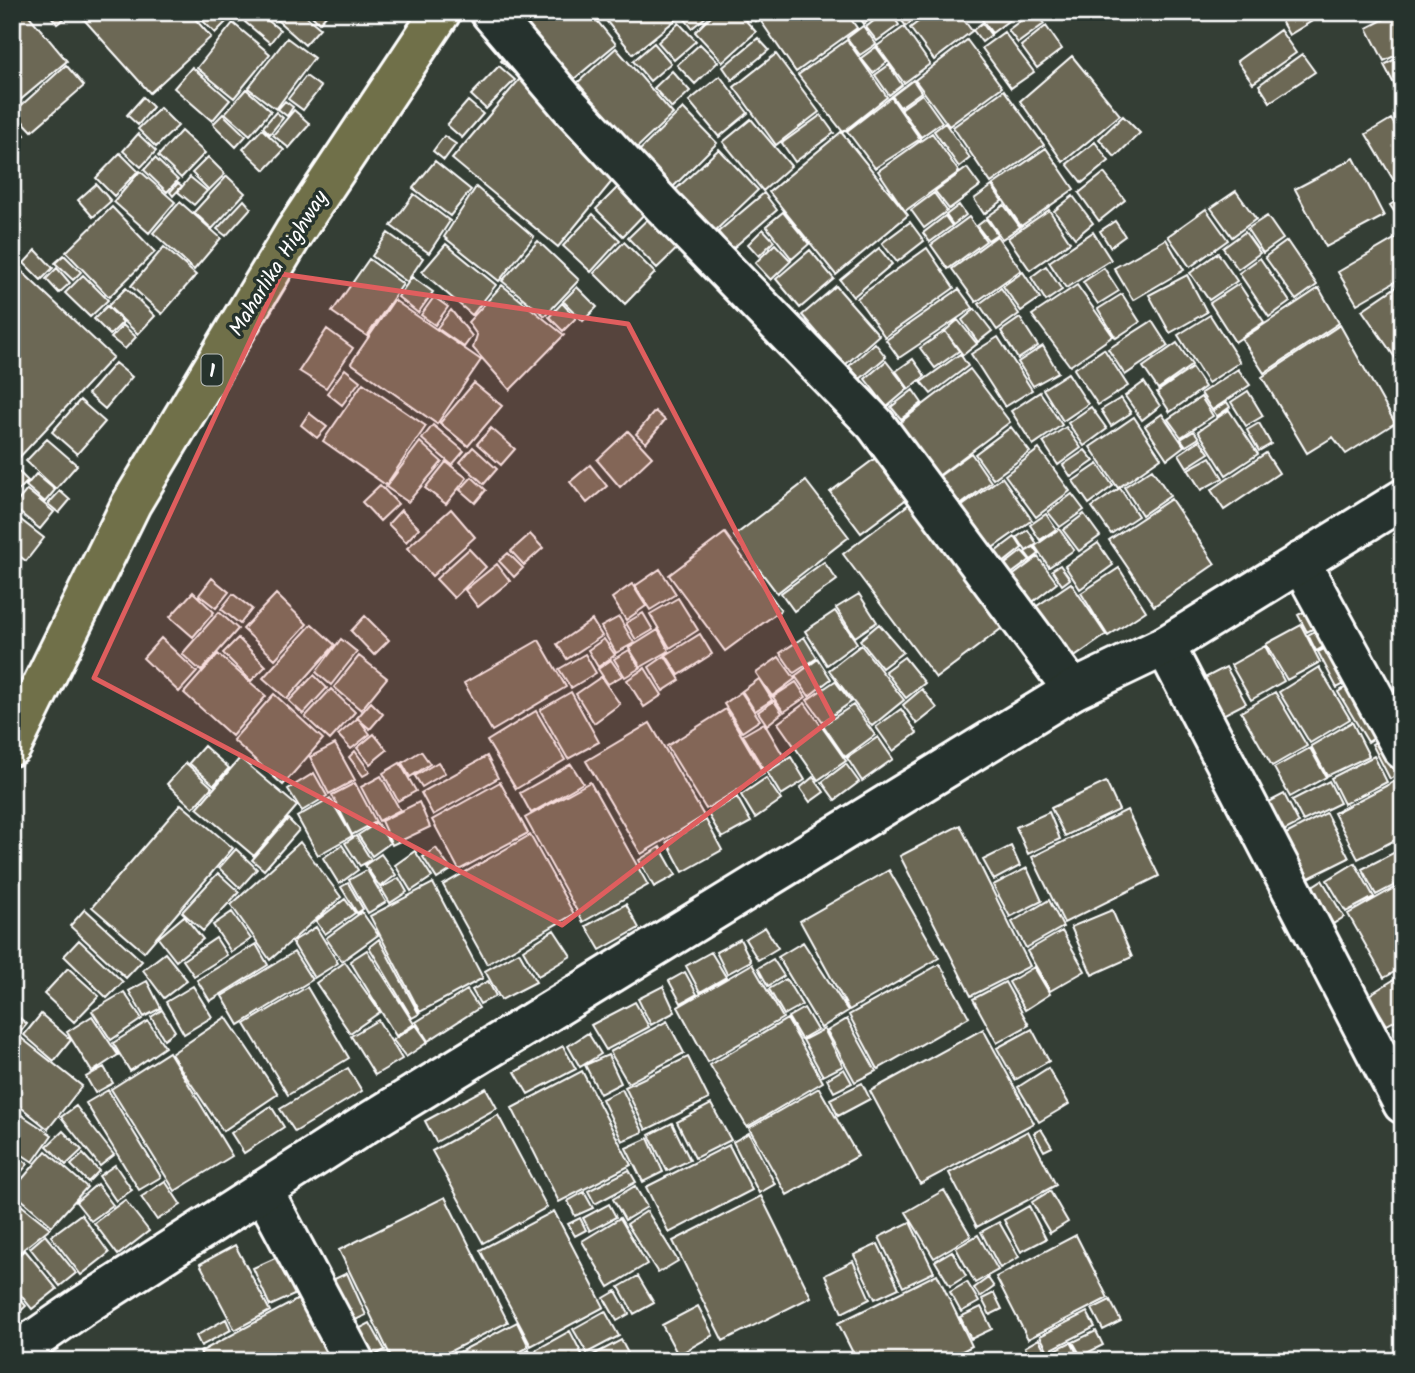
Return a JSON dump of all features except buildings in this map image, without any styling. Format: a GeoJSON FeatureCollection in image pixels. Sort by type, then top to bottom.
{"type":"FeatureCollection","features":[{"type":"Feature","properties":{"kind":"highway","name":"Maharlika Highway"},"geometry":{"type":"LineString","coordinates":[[12,746],[131,504],[294,233],[441,12]]}},
{"type":"Feature","properties":{"kind":"street"},"geometry":{"type":"LineString","coordinates":[[490,12],[570,106],[663,206],[875,424],[1073,690]]}},
{"type":"Feature","properties":{"kind":"street"},"geometry":{"type":"LineString","coordinates":[[12,1355],[83,1306],[366,1124],[1073,690],[1165,646],[1403,499]]}},
{"type":"Feature","properties":{"kind":"street"},"geometry":{"type":"LineString","coordinates":[[1300,562],[1403,750]]}},
{"type":"Feature","properties":{"kind":"street"},"geometry":{"type":"LineString","coordinates":[[1165,646],[1403,1104]]}},
{"type":"Feature","properties":{"kind":"street"},"geometry":{"type":"LineString","coordinates":[[263,1190],[354,1361]]}},
{"type":"Feature","properties":{"kind":"highlighted area"},"geometry":{"type":"Polygon","coordinates":[[[281,274],[628,324],[833,718],[562,925],[94,678],[281,274]]]}}]}
